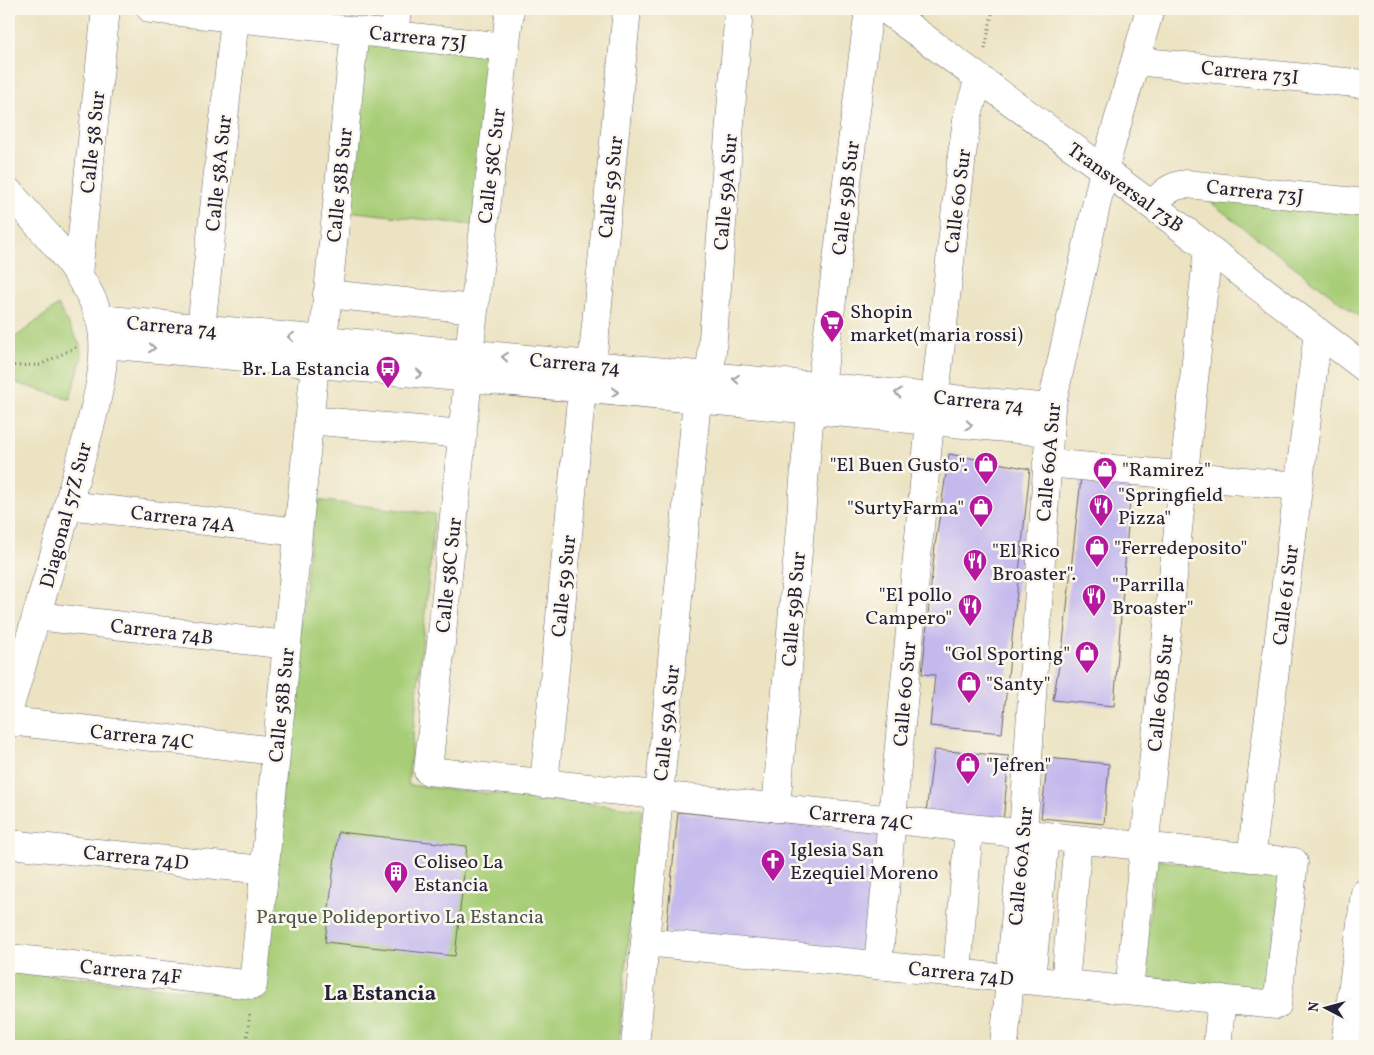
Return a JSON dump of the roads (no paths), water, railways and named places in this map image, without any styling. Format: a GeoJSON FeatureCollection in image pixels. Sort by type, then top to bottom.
{"type":"FeatureCollection","features":[{"type":"Feature","properties":{"kind":"street","name":"Calle 58 Sur"},"geometry":{"type":"LineString","coordinates":[[78,274],[106,9]]}},
{"type":"Feature","properties":{"kind":"street","name":"Carrera 73J"},"geometry":{"type":"LineString","coordinates":[[150,9],[356,31],[396,22],[506,46]]}},
{"type":"Feature","properties":{"kind":"street","name":"Calle 58C Sur"},"geometry":{"type":"LineString","coordinates":[[428,771],[474,309],[510,9]]}},
{"type":"Feature","properties":{"kind":"street","name":"Calle 59 Sur"},"geometry":{"type":"LineString","coordinates":[[544,784],[627,9]]}},
{"type":"Feature","properties":{"kind":"street","name":"Calle 59A Sur"},"geometry":{"type":"LineString","coordinates":[[710,376],[739,9]]}},
{"type":"Feature","properties":{"kind":"street","name":"Calle 59B Sur"},"geometry":{"type":"LineString","coordinates":[[821,386],[869,9]]}},
{"type":"Feature","properties":{"kind":"street","name":"Transversal 73B"},"geometry":{"type":"LineString","coordinates":[[885,9],[1153,206],[1365,368]]}},
{"type":"Feature","properties":{"kind":"street","name":"Calle 60A Sur"},"geometry":{"type":"LineString","coordinates":[[1021,979],[1034,835],[1046,463],[1050,420],[1104,170],[1150,9]]}},
{"type":"Feature","properties":{"kind":"street","name":"Calle 58A Sur"},"geometry":{"type":"LineString","coordinates":[[201,328],[235,18]]}},
{"type":"Feature","properties":{"kind":"street","name":"Calle 58B Sur"},"geometry":{"type":"LineString","coordinates":[[253,985],[309,420],[327,294],[356,31]]}},
{"type":"Feature","properties":{"kind":"street","name":"Carrera 73I"},"geometry":{"type":"LineString","coordinates":[[1135,61],[1365,84]]}},
{"type":"Feature","properties":{"kind":"street","name":"Calle 60 Sur"},"geometry":{"type":"LineString","coordinates":[[878,965],[932,409],[962,154],[968,114],[979,79]]}},
{"type":"Feature","properties":{"kind":"street","name":"Carrera 73J"},"geometry":{"type":"LineString","coordinates":[[1153,206],[1160,196],[1170,188],[1187,184],[1365,203]]}},
{"type":"Feature","properties":{"kind":"street"},"geometry":{"type":"LineString","coordinates":[[9,192],[78,274],[102,331]]}},
{"type":"Feature","properties":{"kind":"street","name":"Calle 60B Sur"},"geometry":{"type":"LineString","coordinates":[[1129,990],[1208,248]]}},
{"type":"Feature","properties":{"kind":"street"},"geometry":{"type":"LineString","coordinates":[[327,294],[474,309]]}},
{"type":"Feature","properties":{"kind":"street","name":"Carrera 74"},"geometry":{"type":"LineString","coordinates":[[102,331],[201,328],[319,352]]}},
{"type":"Feature","properties":{"kind":"street","name":"Carrera 74"},"geometry":{"type":"LineString","coordinates":[[102,331],[587,377],[710,376],[821,386],[932,409]]}},
{"type":"Feature","properties":{"kind":"street","name":"Diagonal 57Z Sur"},"geometry":{"type":"LineString","coordinates":[[9,709],[37,616],[98,392],[102,331]]}},
{"type":"Feature","properties":{"kind":"street","name":"Calle 61 Sur"},"geometry":{"type":"LineString","coordinates":[[1251,858],[1318,332]]}},
{"type":"Feature","properties":{"kind":"street","name":"Carrera 74"},"geometry":{"type":"LineString","coordinates":[[587,377],[697,400],[810,411],[932,409],[1050,420]]}},
{"type":"Feature","properties":{"kind":"street","name":"Calle 59A Sur"},"geometry":{"type":"LineString","coordinates":[[635,1046],[697,400]]}},
{"type":"Feature","properties":{"kind":"street","name":"Calle 59B Sur"},"geometry":{"type":"LineString","coordinates":[[776,808],[810,411]]}},
{"type":"Feature","properties":{"kind":"street"},"geometry":{"type":"LineString","coordinates":[[309,420],[462,434]]}},
{"type":"Feature","properties":{"kind":"street"},"geometry":{"type":"LineString","coordinates":[[1046,463],[1298,486]]}},
{"type":"Feature","properties":{"kind":"street","name":"Carrera 74A"},"geometry":{"type":"LineString","coordinates":[[68,505],[298,532]]}},
{"type":"Feature","properties":{"kind":"street","name":"Carrera 74B"},"geometry":{"type":"LineString","coordinates":[[37,616],[287,645]]}},
{"type":"Feature","properties":{"kind":"street","name":"Carrera 74C"},"geometry":{"type":"LineString","coordinates":[[9,721],[276,751]]}},
{"type":"Feature","properties":{"kind":"street","name":"Carrera 74C"},"geometry":{"type":"LineString","coordinates":[[428,771],[1294,862],[1277,1005]]}},
{"type":"Feature","properties":{"kind":"street"},"geometry":{"type":"LineString","coordinates":[[957,973],[969,828]]}},
{"type":"Feature","properties":{"kind":"street"},"geometry":{"type":"LineString","coordinates":[[1066,984],[1078,840]]}},
{"type":"Feature","properties":{"kind":"street","name":"Carrera 74D"},"geometry":{"type":"LineString","coordinates":[[9,844],[264,870]]}},
{"type":"Feature","properties":{"kind":"street"},"geometry":{"type":"LineString","coordinates":[[1345,1046],[1365,893]]}},
{"type":"Feature","properties":{"kind":"street","name":"Carrera 74D"},"geometry":{"type":"LineString","coordinates":[[645,942],[1277,1005]]}},
{"type":"Feature","properties":{"kind":"street","name":"Carrera 74F"},"geometry":{"type":"LineString","coordinates":[[9,958],[253,985]]}},
{"type":"Feature","properties":{"kind":"street"},"geometry":{"type":"LineString","coordinates":[[1004,1046],[1021,979]]}},
{"type":"Feature","properties":{"kind":"street"},"geometry":{"type":"LineString","coordinates":[[1217,1046],[1222,999]]}},
{"type":"Feature","properties":{"kind":"place","name":"Shopin market(maria rossi)"},"geometry":{"type":"Point","coordinates":[832,343]}},
{"type":"Feature","properties":{"kind":"place","name":"Br. La Estancia"},"geometry":{"type":"Point","coordinates":[388,389]}},
{"type":"Feature","properties":{"kind":"place","name":"\"El Buen Gusto\"."},"geometry":{"type":"Point","coordinates":[986,485]}},
{"type":"Feature","properties":{"kind":"place","name":"\"Ramirez\""},"geometry":{"type":"Point","coordinates":[1105,490]}},
{"type":"Feature","properties":{"kind":"place","name":"\"Springfield Pizza\""},"geometry":{"type":"Point","coordinates":[1101,527]}},
{"type":"Feature","properties":{"kind":"place","name":"\"SurtyFarma\""},"geometry":{"type":"Point","coordinates":[981,528]}},
{"type":"Feature","properties":{"kind":"place","name":"\"Ferredeposito\""},"geometry":{"type":"Point","coordinates":[1097,568]}},
{"type":"Feature","properties":{"kind":"place","name":"\"El Rico Broaster\"."},"geometry":{"type":"Point","coordinates":[975,582]}},
{"type":"Feature","properties":{"kind":"place","name":"\"Parrilla Broaster\""},"geometry":{"type":"Point","coordinates":[1094,617]}},
{"type":"Feature","properties":{"kind":"place","name":"\"El pollo Campero\""},"geometry":{"type":"Point","coordinates":[970,627]}},
{"type":"Feature","properties":{"kind":"place","name":"\"Gol Sporting\""},"geometry":{"type":"Point","coordinates":[1087,674]}},
{"type":"Feature","properties":{"kind":"place","name":"\"Santy\""},"geometry":{"type":"Point","coordinates":[969,704]}},
{"type":"Feature","properties":{"kind":"place","name":"\"Jefren\""},"geometry":{"type":"Point","coordinates":[968,785]}},
{"type":"Feature","properties":{"kind":"place","name":"Iglesia San Ezequiel Moreno"},"geometry":{"type":"Point","coordinates":[773,882]}},
{"type":"Feature","properties":{"kind":"place","name":"Coliseo La Estancia"},"geometry":{"type":"Point","coordinates":[396,894]}},
{"type":"Feature","properties":{"kind":"district","name":"La Estancia"},"geometry":{"type":"Point","coordinates":[380,993]}},
{"type":"Feature","properties":{"kind":"park label","name":"Parque Polideportivo La Estancia"},"geometry":{"type":"Point","coordinates":[400,916]}}]}
